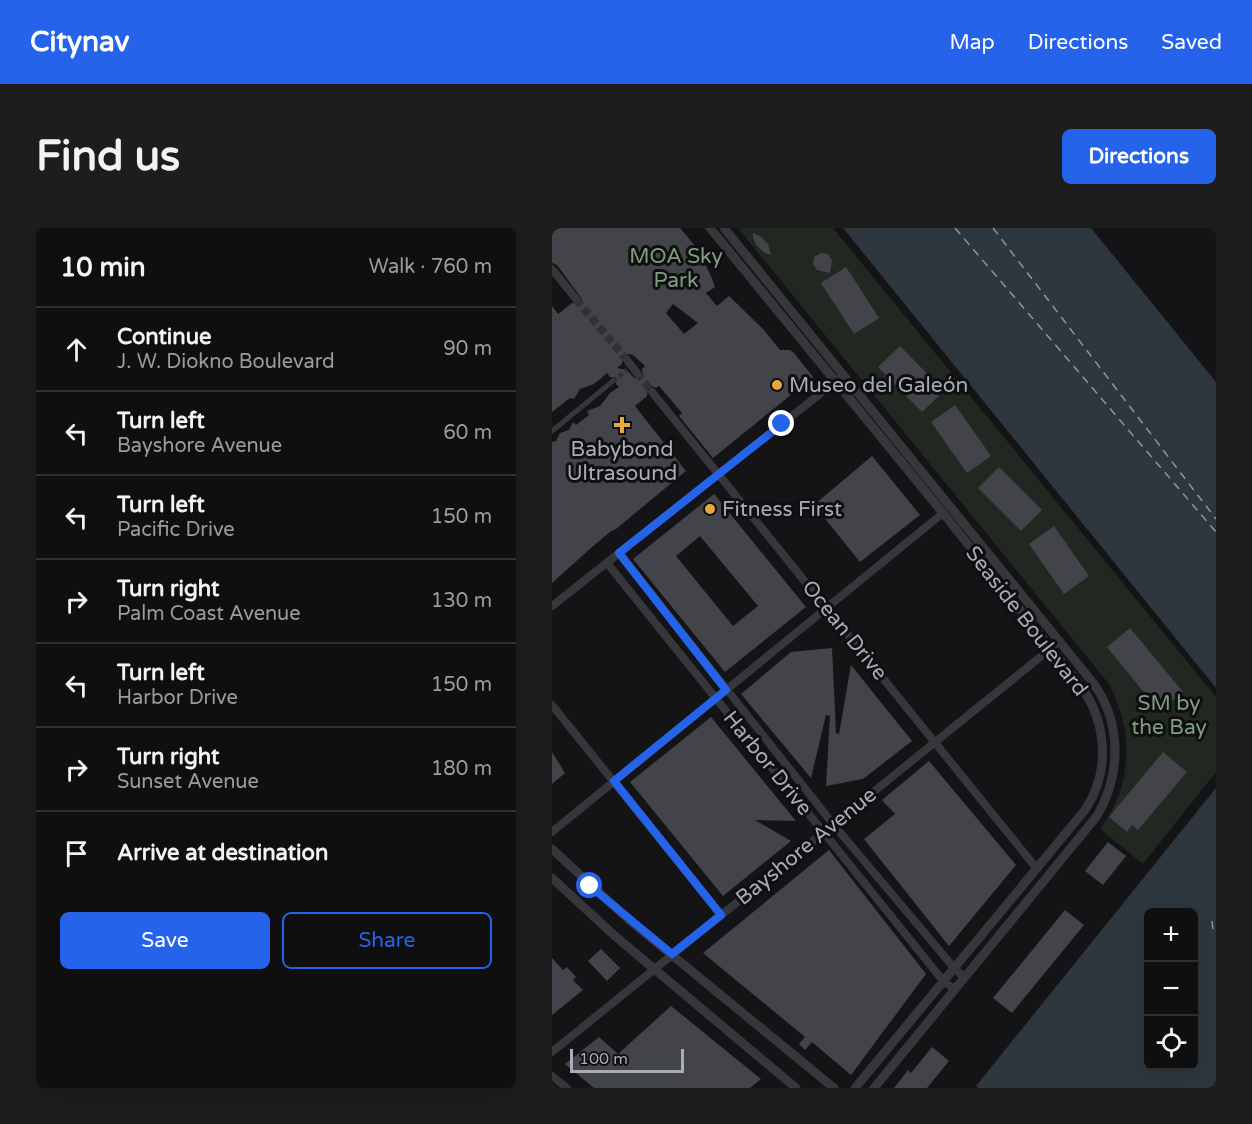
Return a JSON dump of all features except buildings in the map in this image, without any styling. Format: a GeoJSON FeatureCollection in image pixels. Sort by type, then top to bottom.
{"type":"FeatureCollection","features":[{"type":"Feature","properties":{"kind":"street","name":"Seaside Boulevard"},"geometry":{"type":"LineString","coordinates":[[710,228],[943,513],[1084,692],[1092,704],[1099,724],[1103,760],[1097,788],[1089,804],[855,1088]]}},
{"type":"Feature","properties":{"kind":"street","name":"Seaside Boulevard"},"geometry":{"type":"LineString","coordinates":[[724,228],[1098,689],[1108,710],[1114,733],[1116,750],[1111,787],[1104,805],[874,1088]]}},
{"type":"Feature","properties":{"kind":"street"},"geometry":{"type":"LineString","coordinates":[[552,269],[576,299]]}},
{"type":"Feature","properties":{"kind":"street"},"geometry":{"type":"LineString","coordinates":[[552,606],[844,375]]}},
{"type":"Feature","properties":{"kind":"street"},"geometry":{"type":"LineString","coordinates":[[552,431],[613,381]]}},
{"type":"Feature","properties":{"kind":"street","name":"Ocean Drive"},"geometry":{"type":"LineString","coordinates":[[652,392],[1037,869]]}},
{"type":"Feature","properties":{"kind":"street"},"geometry":{"type":"LineString","coordinates":[[552,831],[943,513]]}},
{"type":"Feature","properties":{"kind":"street","name":"Harbor Drive"},"geometry":{"type":"LineString","coordinates":[[619,553],[833,824],[964,977]]}},
{"type":"Feature","properties":{"kind":"street","name":"Harbor Drive"},"geometry":{"type":"LineString","coordinates":[[607,563],[823,832],[945,981],[955,989]]}},
{"type":"Feature","properties":{"kind":"street","name":"Bayshore Avenue"},"geometry":{"type":"LineString","coordinates":[[552,1052],[1060,641]]}},
{"type":"Feature","properties":{"kind":"street"},"geometry":{"type":"LineString","coordinates":[[552,705],[721,915]]}},
{"type":"Feature","properties":{"kind":"street"},"geometry":{"type":"LineString","coordinates":[[552,849],[590,886],[834,1088]]}},
{"type":"Feature","properties":{"kind":"street"},"geometry":{"type":"LineString","coordinates":[[552,878],[615,936],[796,1088]]}},
{"type":"Feature","properties":{"kind":"street"},"geometry":{"type":"LineString","coordinates":[[552,1076],[567,1088]]}},
{"type":"Feature","properties":{"kind":"green space","name":"SM by the Bay"},"geometry":{"type":"Polygon","coordinates":[[[738,228],[833,228],[1216,697],[1216,772],[1143,864],[1100,829],[1119,795],[1126,758],[1123,721],[1109,684],[738,228]]]}},
{"type":"Feature","properties":{"kind":"shaded area"},"geometry":{"type":"Polygon","coordinates":[[[843,228],[1091,228],[1216,382],[1216,688],[843,228]]]}},
{"type":"Feature","properties":{"kind":"shaded area"},"geometry":{"type":"Polygon","coordinates":[[[1216,788],[1216,1088],[978,1088],[976,1086],[1216,788]]]}},
{"type":"Feature","properties":{"kind":"ferry route"},"geometry":{"type":"LineString","coordinates":[[955,228],[1216,532]]}},
{"type":"Feature","properties":{"kind":"ferry route"},"geometry":{"type":"LineString","coordinates":[[993,228],[1216,519]]}},
{"type":"Feature","properties":{"kind":"ferry route"},"geometry":{"type":"LineString","coordinates":[[1212,921],[1213,931],[1216,931]]}},
{"type":"Feature","properties":{"kind":"tunnel"},"geometry":{"type":"LineString","coordinates":[[576,299],[627,360]]}},
{"type":"Feature","properties":{"kind":"tunnel"},"geometry":{"type":"LineString","coordinates":[[613,381],[627,370]]}},
{"type":"Feature","properties":{"kind":"tunnel"},"geometry":{"type":"LineString","coordinates":[[637,373],[652,392]]}},
{"type":"Feature","properties":{"kind":"place","name":"Museo del Galeón"},"geometry":{"type":"Point","coordinates":[777,385]}},
{"type":"Feature","properties":{"kind":"place","name":"Babybond Ultrasound"},"geometry":{"type":"Point","coordinates":[622,425]}},
{"type":"Feature","properties":{"kind":"place","name":"Fitness First"},"geometry":{"type":"Point","coordinates":[710,509]}},
{"type":"Feature","properties":{"kind":"route"},"geometry":{"type":"LineString","coordinates":[[590,886],[672,954],[721,915],[614,781],[726,690],[619,553],[782,424]]}},
{"type":"Feature","properties":{"kind":"park label","name":"MOA Sky Park"},"geometry":{"type":"Point","coordinates":[676,268]}}]}
